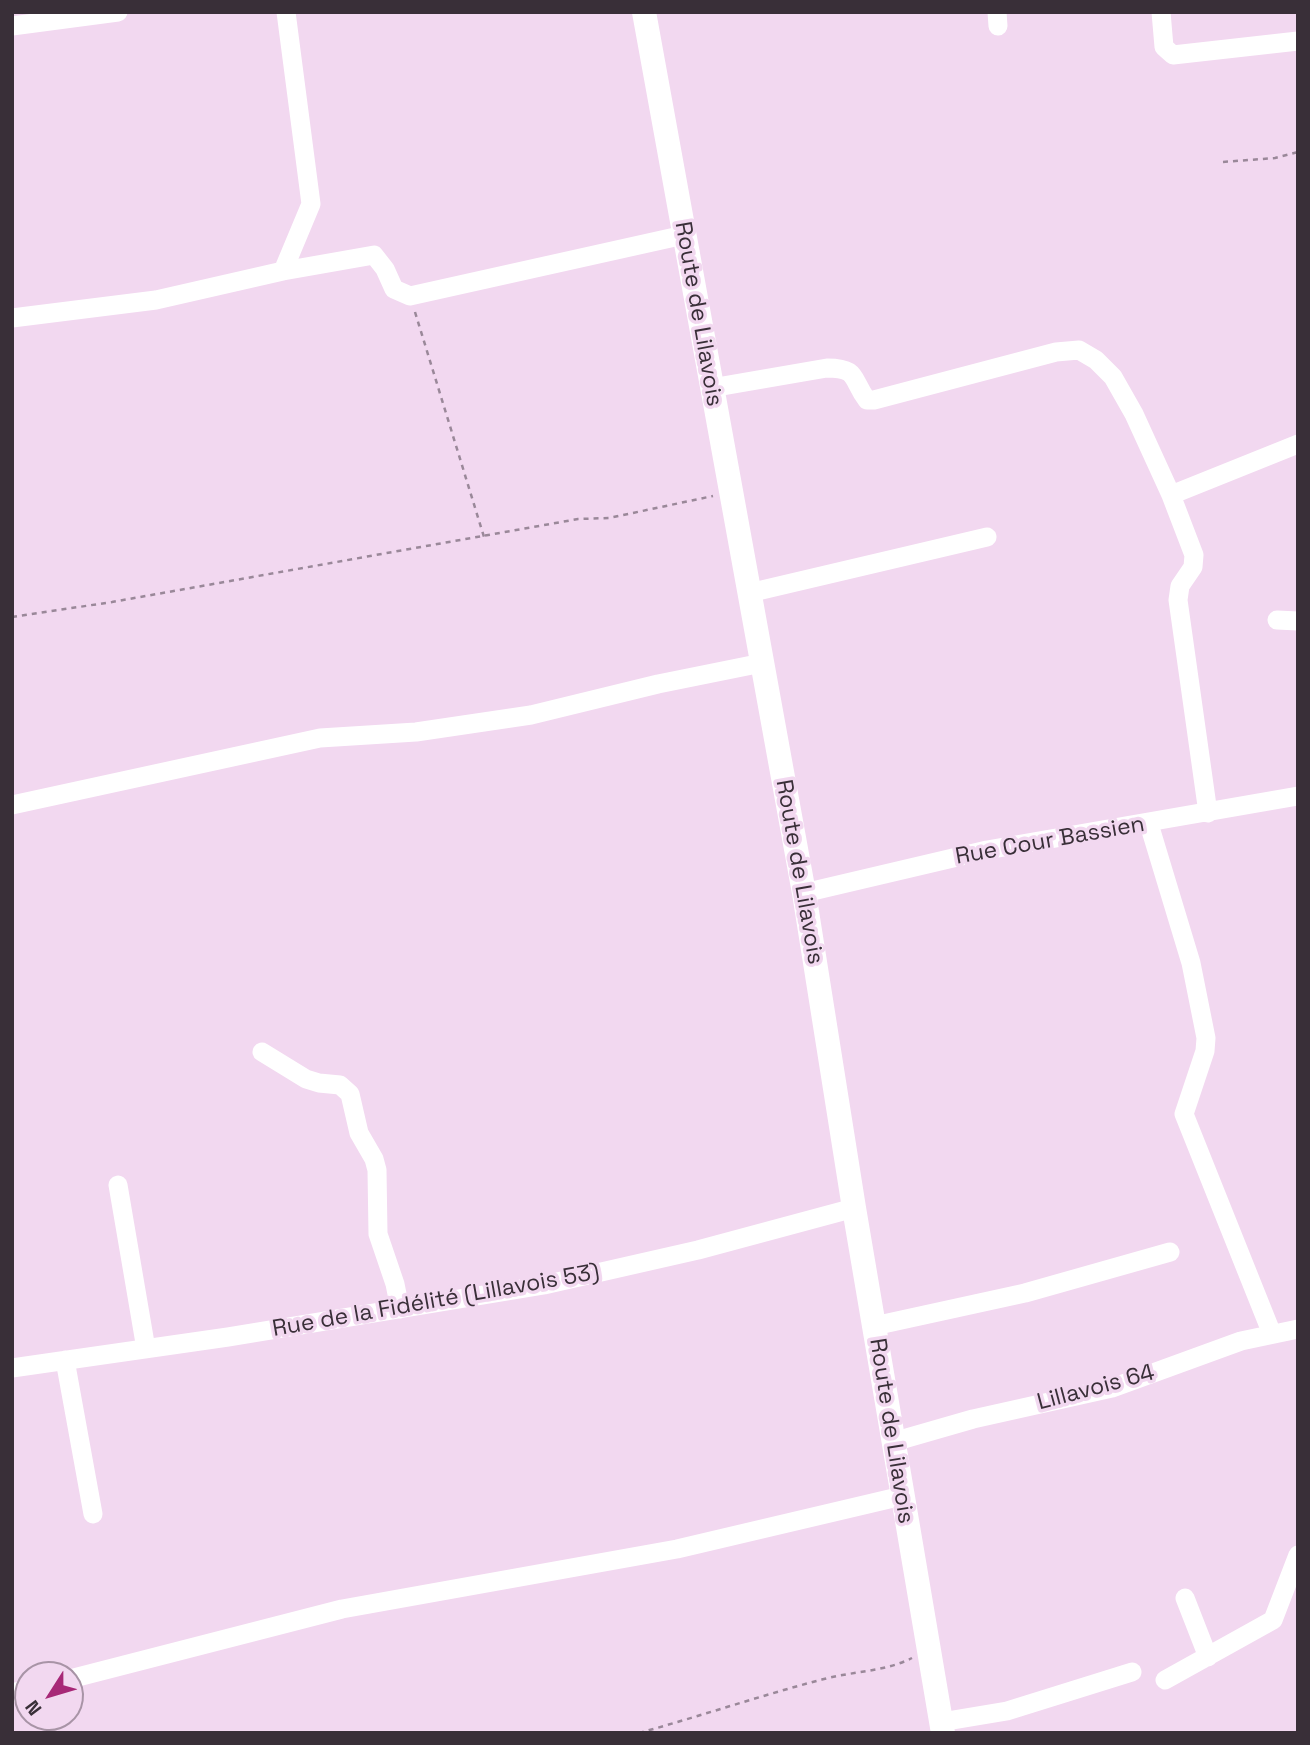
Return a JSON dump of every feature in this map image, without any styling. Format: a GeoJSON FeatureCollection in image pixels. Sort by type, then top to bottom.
{"type":"FeatureCollection","features":[{"type":"Feature","properties":{"kind":"main road","name":"Route de Lilavois"},"geometry":{"type":"LineString","coordinates":[[644,12],[804,893],[942,1727]]}},
{"type":"Feature","properties":{"kind":"street"},"geometry":{"type":"LineString","coordinates":[[21,20],[118,12]]}},
{"type":"Feature","properties":{"kind":"street"},"geometry":{"type":"LineString","coordinates":[[283,271],[311,205],[286,12]]}},
{"type":"Feature","properties":{"kind":"street"},"geometry":{"type":"LineString","coordinates":[[1161,12],[1164,47],[1173,55],[1298,41]]}},
{"type":"Feature","properties":{"kind":"street"},"geometry":{"type":"LineString","coordinates":[[12,318],[156,300],[283,271],[374,256],[380,260],[394,289],[410,296],[684,235]]}},
{"type":"Feature","properties":{"kind":"street"},"geometry":{"type":"LineString","coordinates":[[711,388],[827,368],[842,368],[855,375],[867,400],[874,400],[1056,352],[1079,350],[1097,360],[1113,377],[1134,414],[1171,495],[1194,555],[1194,566],[1180,586],[1178,600],[1208,813]]}},
{"type":"Feature","properties":{"kind":"street"},"geometry":{"type":"LineString","coordinates":[[1171,495],[1298,444]]}},
{"type":"Feature","properties":{"kind":"street"},"geometry":{"type":"LineString","coordinates":[[749,593],[986,537]]}},
{"type":"Feature","properties":{"kind":"street"},"geometry":{"type":"LineString","coordinates":[[1277,620],[1298,621]]}},
{"type":"Feature","properties":{"kind":"street"},"geometry":{"type":"LineString","coordinates":[[12,805],[320,738],[416,732],[531,715],[658,684],[762,663]]}},
{"type":"Feature","properties":{"kind":"street","name":"Rue Cour Bassien"},"geometry":{"type":"LineString","coordinates":[[804,893],[988,850],[1298,796]]}},
{"type":"Feature","properties":{"kind":"street"},"geometry":{"type":"LineString","coordinates":[[1149,824],[1191,963],[1206,1038],[1205,1051],[1184,1114],[1272,1334]]}},
{"type":"Feature","properties":{"kind":"street"},"geometry":{"type":"LineString","coordinates":[[262,1052],[306,1079],[340,1085],[350,1094],[359,1133],[374,1159],[377,1170],[378,1234],[400,1308]]}},
{"type":"Feature","properties":{"kind":"street"},"geometry":{"type":"LineString","coordinates":[[118,1185],[146,1349]]}},
{"type":"Feature","properties":{"kind":"street","name":"Rue de la Fidélité (Lillavois 53)"},"geometry":{"type":"LineString","coordinates":[[12,1368],[146,1349],[557,1282],[698,1250],[854,1208]]}},
{"type":"Feature","properties":{"kind":"street"},"geometry":{"type":"LineString","coordinates":[[874,1326],[1025,1293],[1171,1252]]}},
{"type":"Feature","properties":{"kind":"street","name":"Lillavois 64"},"geometry":{"type":"LineString","coordinates":[[893,1442],[972,1419],[1112,1388],[1241,1341],[1298,1329]]}},
{"type":"Feature","properties":{"kind":"street"},"geometry":{"type":"LineString","coordinates":[[65,1360],[93,1514]]}},
{"type":"Feature","properties":{"kind":"street"},"geometry":{"type":"LineString","coordinates":[[84,1675],[342,1609],[677,1549],[902,1496]]}},
{"type":"Feature","properties":{"kind":"street"},"geometry":{"type":"LineString","coordinates":[[1165,1681],[1273,1620],[1298,1555]]}},
{"type":"Feature","properties":{"kind":"street"},"geometry":{"type":"LineString","coordinates":[[1185,1598],[1208,1657]]}},
{"type":"Feature","properties":{"kind":"street"},"geometry":{"type":"LineString","coordinates":[[942,1727],[1007,1711],[1132,1672]]}},
{"type":"Feature","properties":{"kind":"path"},"geometry":{"type":"LineString","coordinates":[[1223,162],[1275,158],[1298,152]]}},
{"type":"Feature","properties":{"kind":"path"},"geometry":{"type":"LineString","coordinates":[[410,296],[484,537]]}},
{"type":"Feature","properties":{"kind":"path"},"geometry":{"type":"LineString","coordinates":[[12,617],[578,519],[609,517],[730,492]]}},
{"type":"Feature","properties":{"kind":"path"},"geometry":{"type":"LineString","coordinates":[[639,1733],[826,1678],[895,1667],[928,1653]]}}]}
